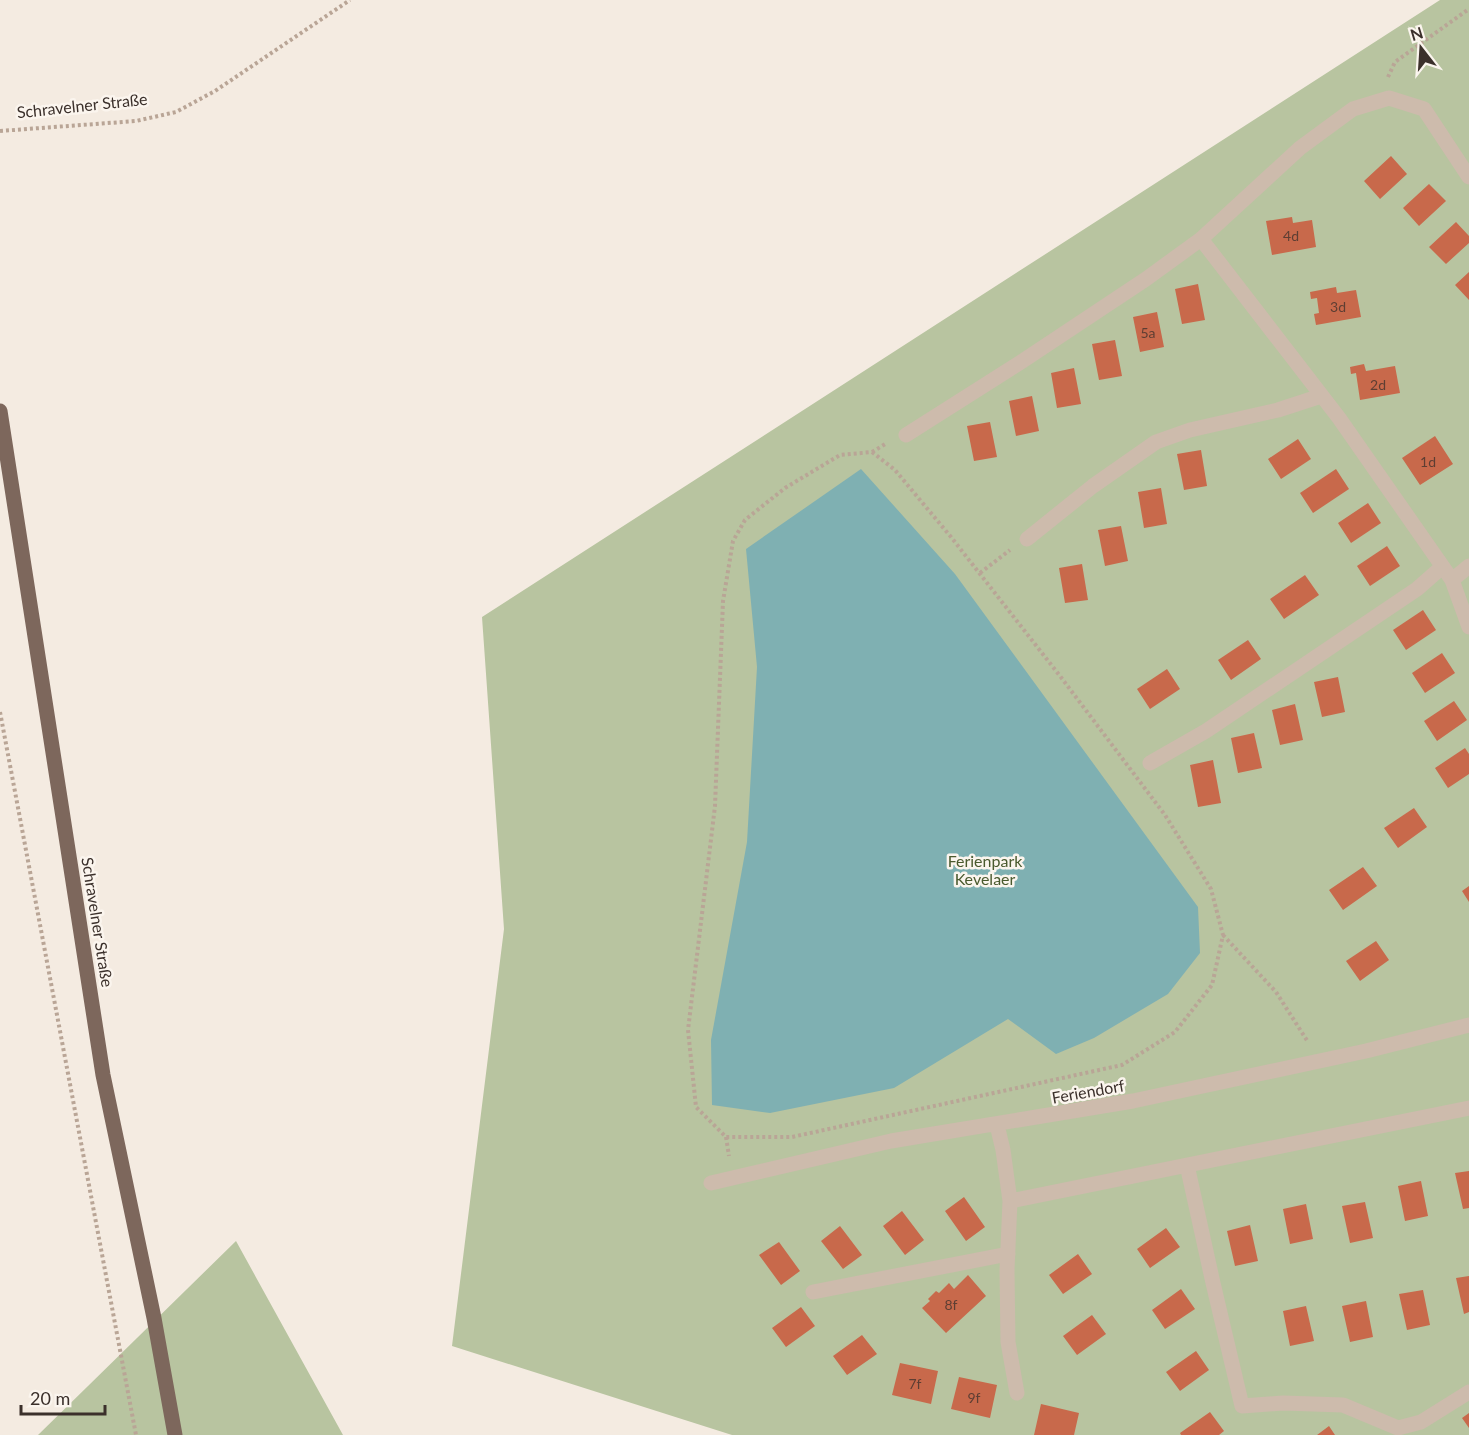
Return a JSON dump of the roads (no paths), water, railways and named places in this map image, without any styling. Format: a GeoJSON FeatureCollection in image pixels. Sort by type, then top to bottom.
{"type":"FeatureCollection","features":[{"type":"Feature","properties":{"kind":"main road","name":"Schravelner Straße"},"geometry":{"type":"LineString","coordinates":[[0,411],[103,1075],[154,1318],[175,1435]]}},
{"type":"Feature","properties":{"kind":"lane"},"geometry":{"type":"LineString","coordinates":[[906,435],[1022,362],[1146,279],[1201,239],[1300,148],[1353,109],[1389,98],[1424,109],[1468,174]]}},
{"type":"Feature","properties":{"kind":"lane"},"geometry":{"type":"LineString","coordinates":[[1201,239],[1339,418],[1452,580],[1469,627]]}},
{"type":"Feature","properties":{"kind":"lane"},"geometry":{"type":"LineString","coordinates":[[1027,539],[1093,486],[1155,442],[1190,430],[1278,410],[1321,396]]}},
{"type":"Feature","properties":{"kind":"lane"},"geometry":{"type":"LineString","coordinates":[[1452,580],[1469,566]]}},
{"type":"Feature","properties":{"kind":"lane"},"geometry":{"type":"LineString","coordinates":[[1150,763],[1206,731],[1417,589],[1442,567]]}},
{"type":"Feature","properties":{"kind":"lane","name":"Feriendorf"},"geometry":{"type":"LineString","coordinates":[[711,1183],[891,1141],[1133,1101],[1320,1061],[1469,1025]]}},
{"type":"Feature","properties":{"kind":"lane"},"geometry":{"type":"LineString","coordinates":[[1010,1201],[1469,1108]]}},
{"type":"Feature","properties":{"kind":"lane"},"geometry":{"type":"LineString","coordinates":[[998,1125],[1010,1201],[1008,1342],[1017,1393]]}},
{"type":"Feature","properties":{"kind":"lane"},"geometry":{"type":"LineString","coordinates":[[1187,1165],[1242,1406],[1283,1403],[1343,1405],[1399,1431],[1421,1422],[1469,1392]]}},
{"type":"Feature","properties":{"kind":"lane"},"geometry":{"type":"LineString","coordinates":[[813,1292],[1008,1254]]}},
{"type":"Feature","properties":{"kind":"water"},"geometry":{"type":"Polygon","coordinates":[[[861,469],[955,574],[1198,907],[1200,953],[1168,994],[1094,1038],[1056,1054],[1008,1019],[894,1088],[770,1113],[712,1105],[711,1040],[747,842],[757,667],[746,549],[861,469]]]}},
{"type":"Feature","properties":{"kind":"park label","name":"Ferienpark Kevelaer"},"geometry":{"type":"Point","coordinates":[985,869]}}]}
